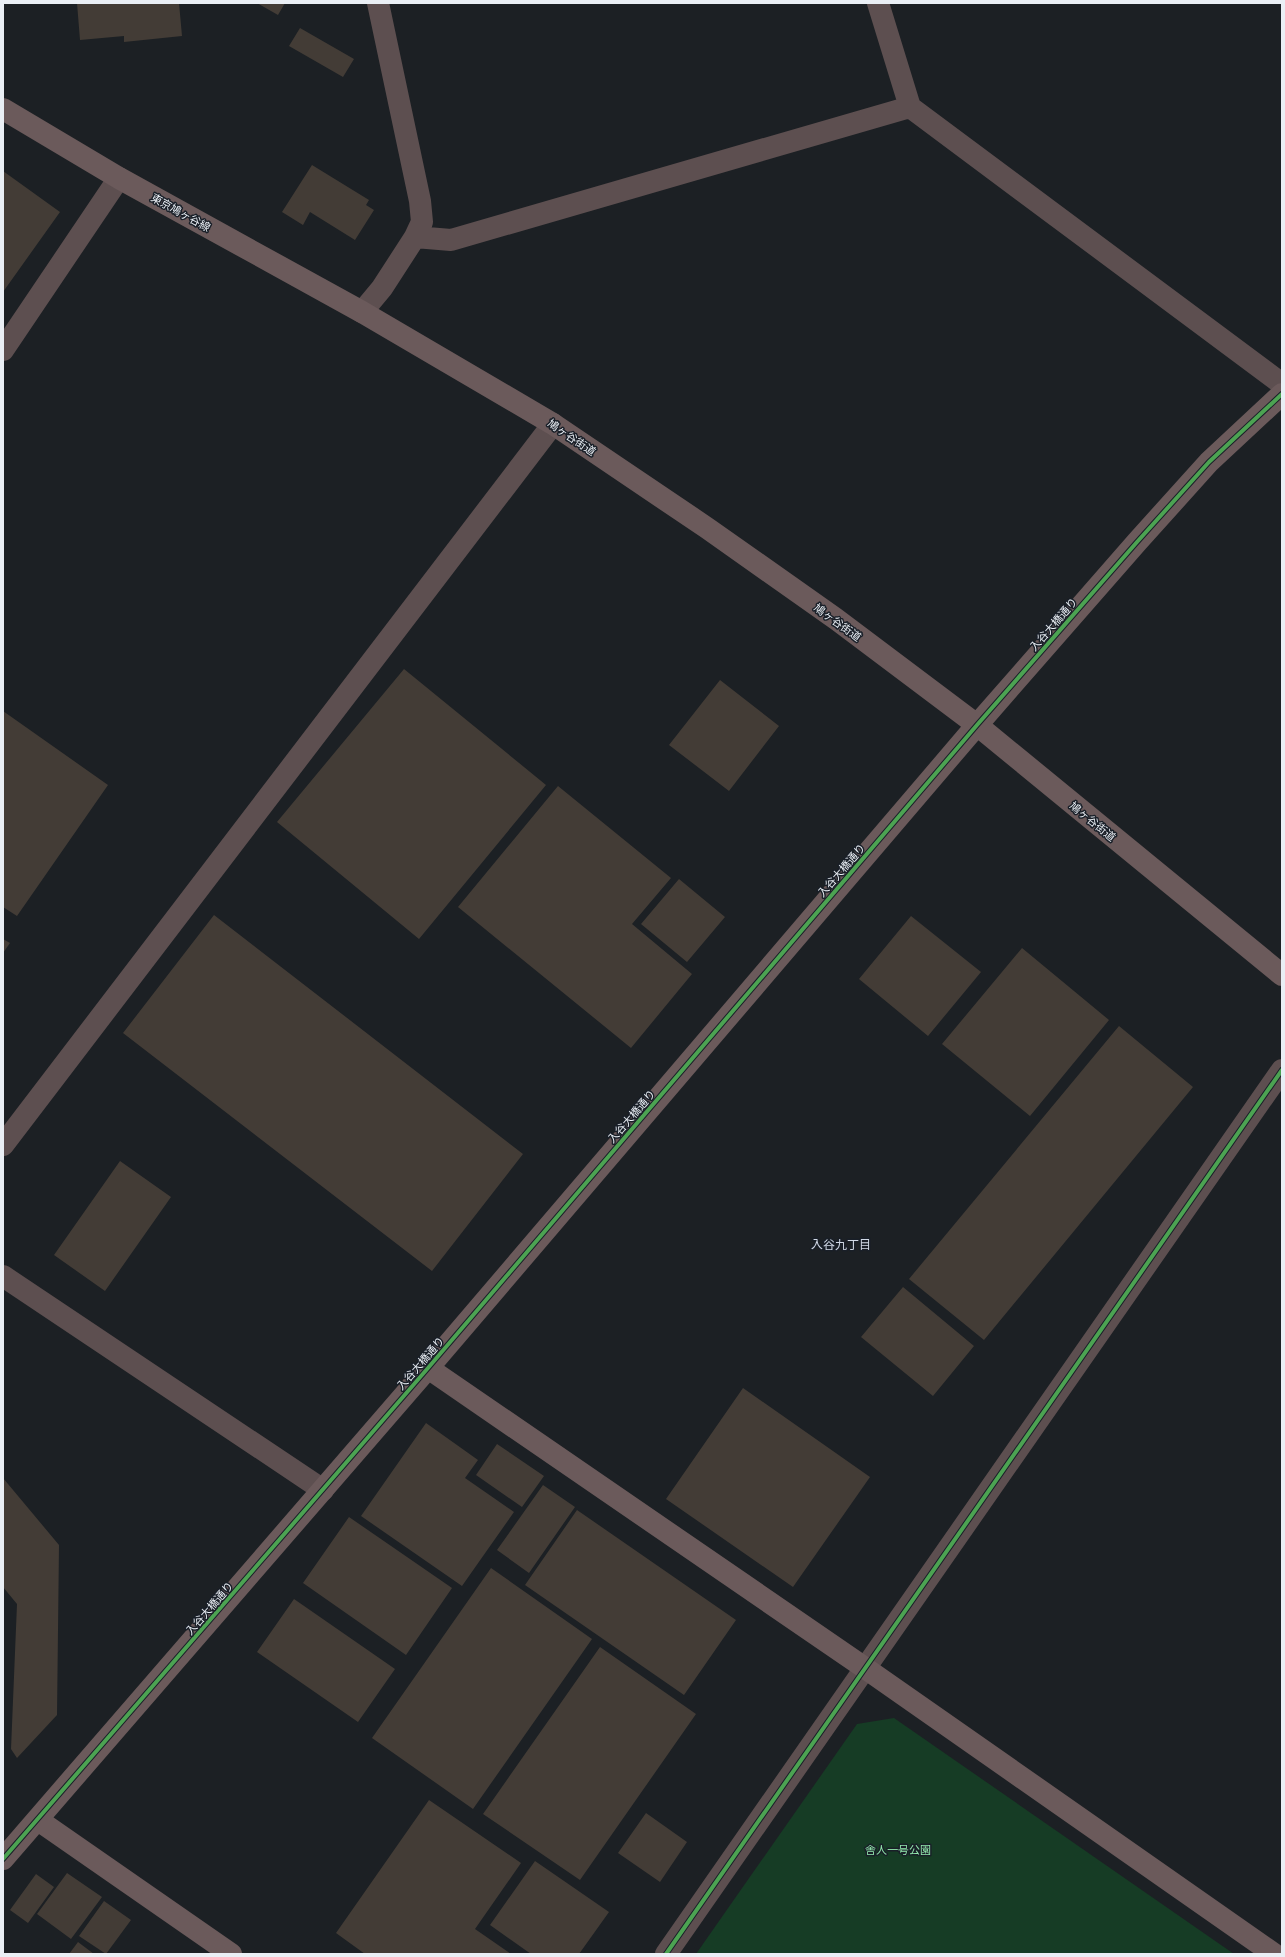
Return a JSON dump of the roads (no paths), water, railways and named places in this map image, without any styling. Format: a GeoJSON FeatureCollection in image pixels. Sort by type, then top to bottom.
{"type":"FeatureCollection","features":[{"type":"Feature","properties":{"kind":"street"},"geometry":{"type":"LineString","coordinates":[[362,312],[382,288],[415,237],[422,222],[420,201],[378,3]]}},
{"type":"Feature","properties":{"kind":"street"},"geometry":{"type":"LineString","coordinates":[[878,3],[910,107],[1282,384]]}},
{"type":"Feature","properties":{"kind":"street"},"geometry":{"type":"LineString","coordinates":[[415,237],[451,240],[910,107]]}},
{"type":"Feature","properties":{"kind":"street","name":"東京鳩ヶ谷線"},"geometry":{"type":"LineString","coordinates":[[3,109],[120,178],[362,312]]}},
{"type":"Feature","properties":{"kind":"street"},"geometry":{"type":"LineString","coordinates":[[3,350],[120,178]]}},
{"type":"Feature","properties":{"kind":"street","name":"鳩ヶ谷街道"},"geometry":{"type":"LineString","coordinates":[[362,312],[553,424],[727,542],[836,620],[977,725],[1282,976]]}},
{"type":"Feature","properties":{"kind":"street","name":"入谷大橋通り"},"geometry":{"type":"LineString","coordinates":[[3,1859],[428,1368],[977,725],[1209,462],[1282,394]]}},
{"type":"Feature","properties":{"kind":"street"},"geometry":{"type":"LineString","coordinates":[[3,1145],[553,424]]}},
{"type":"Feature","properties":{"kind":"street"},"geometry":{"type":"LineString","coordinates":[[666,1954],[1282,1070]]}},
{"type":"Feature","properties":{"kind":"street"},"geometry":{"type":"LineString","coordinates":[[3,1276],[323,1490]]}},
{"type":"Feature","properties":{"kind":"street"},"geometry":{"type":"LineString","coordinates":[[428,1368],[866,1668],[1274,1954]]}},
{"type":"Feature","properties":{"kind":"street"},"geometry":{"type":"LineString","coordinates":[[38,1820],[231,1954]]}},
{"type":"Feature","properties":{"kind":"district","name":"入谷九丁目"},"geometry":{"type":"Point","coordinates":[841,1244]}},
{"type":"Feature","properties":{"kind":"park label","name":"舎人一号公園"},"geometry":{"type":"Point","coordinates":[898,1849]}}]}
